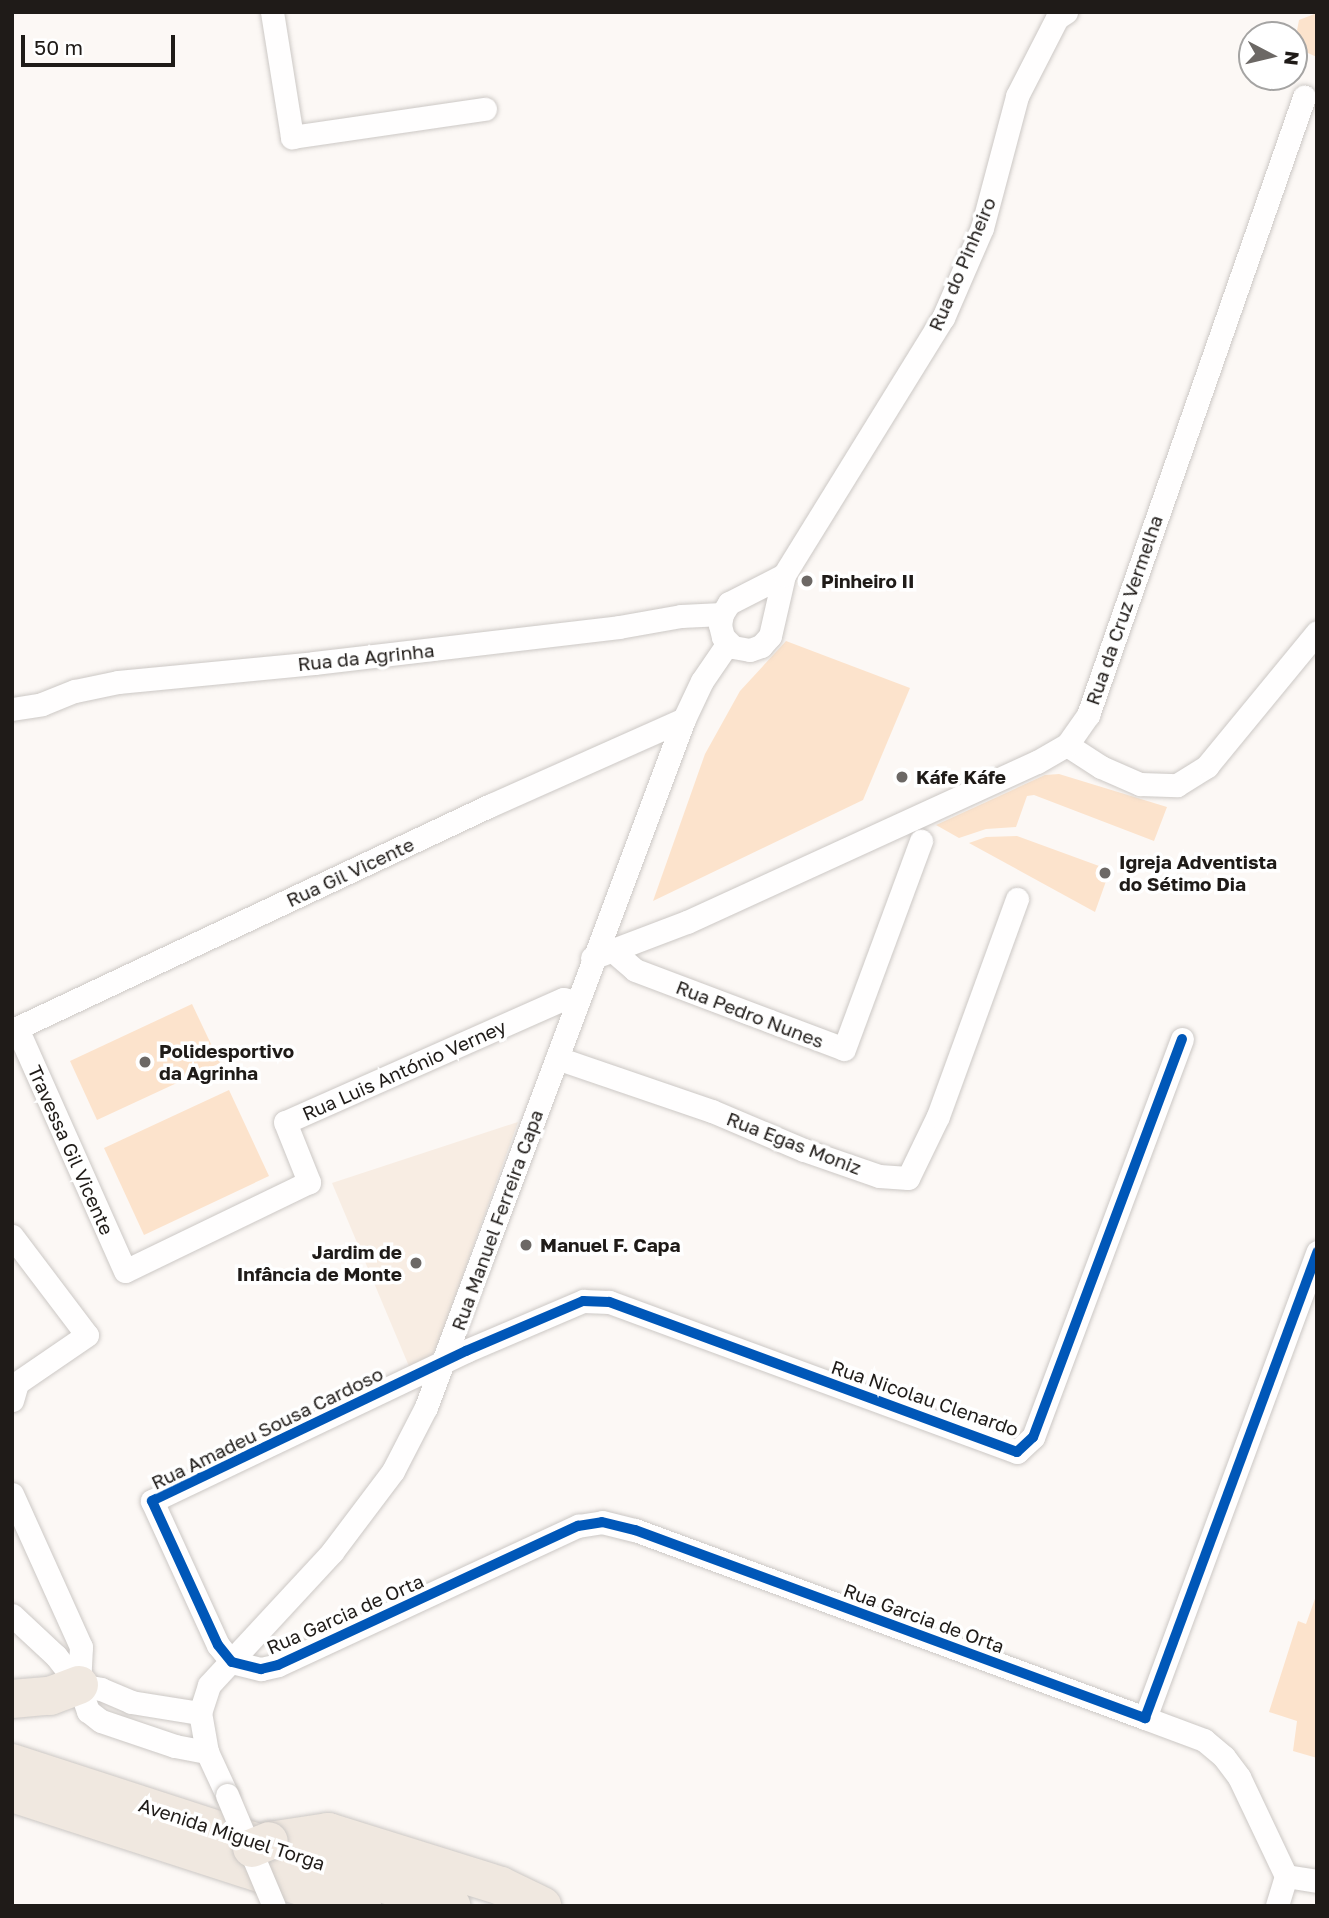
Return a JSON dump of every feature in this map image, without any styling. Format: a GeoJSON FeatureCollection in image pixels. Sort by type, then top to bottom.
{"type":"FeatureCollection","features":[{"type":"Feature","properties":{"kind":"highway"},"geometry":{"type":"LineString","coordinates":[[12,1699],[50,1696],[79,1685]]}},
{"type":"Feature","properties":{"kind":"highway","name":"Avenida Miguel Torga"},"geometry":{"type":"LineString","coordinates":[[12,1763],[451,1906]]}},
{"type":"Feature","properties":{"kind":"highway","name":"Avenida Miguel Torga"},"geometry":{"type":"LineString","coordinates":[[12,1793],[362,1906]]}},
{"type":"Feature","properties":{"kind":"highway"},"geometry":{"type":"LineString","coordinates":[[12,1812],[70,1829],[121,1828]]}},
{"type":"Feature","properties":{"kind":"highway"},"geometry":{"type":"LineString","coordinates":[[257,1846],[314,1832],[341,1835],[501,1886],[542,1906]]}},
{"type":"Feature","properties":{"kind":"street"},"geometry":{"type":"LineString","coordinates":[[272,12],[292,137],[485,108]]}},
{"type":"Feature","properties":{"kind":"street","name":"Rua do Pinheiro"},"geometry":{"type":"LineString","coordinates":[[728,643],[741,650],[761,646],[770,636],[772,616],[784,575],[943,318],[982,228],[1017,96],[1057,14]]}},
{"type":"Feature","properties":{"kind":"street","name":"Rua da Cruz Vermelha"},"geometry":{"type":"LineString","coordinates":[[602,954],[687,922],[1037,762],[1067,745],[1088,716],[1304,97]]}},
{"type":"Feature","properties":{"kind":"street"},"geometry":{"type":"LineString","coordinates":[[728,643],[720,625],[722,614],[729,603],[784,575]]}},
{"type":"Feature","properties":{"kind":"street"},"geometry":{"type":"LineString","coordinates":[[741,597],[760,600],[772,616]]}},
{"type":"Feature","properties":{"kind":"street","name":"Rua da Agrinha"},"geometry":{"type":"LineString","coordinates":[[12,709],[42,704],[75,691],[118,682],[477,645],[681,616],[722,614]]}},
{"type":"Feature","properties":{"kind":"street"},"geometry":{"type":"LineString","coordinates":[[1067,745],[1101,767],[1140,784],[1177,785],[1207,766],[1317,632]]}},
{"type":"Feature","properties":{"kind":"street","name":"Rua Manuel Ferreira Capa"},"geometry":{"type":"LineString","coordinates":[[200,1713],[209,1685],[332,1552],[393,1471],[426,1407],[577,1002],[602,954],[684,719],[702,681],[728,643]]}},
{"type":"Feature","properties":{"kind":"street","name":"Rua Gil Vicente"},"geometry":{"type":"LineString","coordinates":[[17,1028],[491,805],[684,719]]}},
{"type":"Feature","properties":{"kind":"street","name":"Rua Pedro Nunes"},"geometry":{"type":"LineString","coordinates":[[602,954],[635,970],[844,1049],[921,841]]}},
{"type":"Feature","properties":{"kind":"street","name":"Rua Egas Moniz"},"geometry":{"type":"LineString","coordinates":[[557,1058],[712,1111],[804,1150],[879,1176],[908,1178],[938,1116],[1017,899]]}},
{"type":"Feature","properties":{"kind":"street","name":"Rua Luis António Verney"},"geometry":{"type":"LineString","coordinates":[[125,1271],[309,1182],[285,1122],[563,999],[577,1002]]}},
{"type":"Feature","properties":{"kind":"street","name":"Travessa Gil Vicente"},"geometry":{"type":"LineString","coordinates":[[17,1028],[125,1271]]}},
{"type":"Feature","properties":{"kind":"street","name":"Rua Nicolau Clenardo"},"geometry":{"type":"LineString","coordinates":[[444,1362],[583,1301],[609,1302],[1017,1452],[1033,1437],[1182,1038]]}},
{"type":"Feature","properties":{"kind":"street"},"geometry":{"type":"LineString","coordinates":[[12,1236],[87,1335],[14,1387]]}},
{"type":"Feature","properties":{"kind":"street"},"geometry":{"type":"LineString","coordinates":[[1145,1718],[1317,1252]]}},
{"type":"Feature","properties":{"kind":"street","name":"Rua Amadeu Sousa Cardoso"},"geometry":{"type":"LineString","coordinates":[[232,1662],[218,1644],[152,1501],[444,1362]]}},
{"type":"Feature","properties":{"kind":"street"},"geometry":{"type":"LineString","coordinates":[[12,1494],[81,1647],[79,1685]]}},
{"type":"Feature","properties":{"kind":"street","name":"Rua Garcia de Orta"},"geometry":{"type":"LineString","coordinates":[[232,1662],[261,1669],[278,1665],[578,1526],[602,1522],[635,1530],[1204,1740],[1224,1757],[1239,1777],[1286,1877]]}},
{"type":"Feature","properties":{"kind":"street"},"geometry":{"type":"LineString","coordinates":[[12,1615],[56,1656],[79,1685],[88,1711],[101,1721],[175,1746],[207,1752]]}},
{"type":"Feature","properties":{"kind":"street"},"geometry":{"type":"LineString","coordinates":[[79,1685],[101,1689],[131,1702],[200,1713],[207,1752],[227,1795],[257,1846],[274,1906]]}},
{"type":"Feature","properties":{"kind":"street"},"geometry":{"type":"LineString","coordinates":[[1277,1906],[1286,1877],[1317,1881]]}},
{"type":"Feature","properties":{"kind":"shaded area"},"geometry":{"type":"Polygon","coordinates":[[[1317,13],[1317,57],[1308,53],[1308,21],[1299,20],[1317,13]]]}},
{"type":"Feature","properties":{"kind":"shaded area"},"geometry":{"type":"Polygon","coordinates":[[[786,641],[910,688],[863,800],[653,901],[705,754],[740,691],[786,641]]]}},
{"type":"Feature","properties":{"kind":"shaded area"},"geometry":{"type":"Polygon","coordinates":[[[1059,774],[1167,807],[1154,841],[1034,795],[1027,796],[1016,827],[986,829],[959,838],[936,825],[1045,775],[1059,774]]]}},
{"type":"Feature","properties":{"kind":"shaded area"},"geometry":{"type":"Polygon","coordinates":[[[1017,836],[1110,870],[1095,912],[969,843],[986,837],[1017,836]]]}},
{"type":"Feature","properties":{"kind":"shaded area","name":"Polidesportivo da Agrinha"},"geometry":{"type":"Polygon","coordinates":[[[192,1004],[220,1063],[97,1120],[70,1061],[192,1004]]]}},
{"type":"Feature","properties":{"kind":"shaded area","name":"Polidesportivo da Agrinha"},"geometry":{"type":"Polygon","coordinates":[[[229,1090],[269,1176],[144,1235],[104,1148],[229,1090]]]}},
{"type":"Feature","properties":{"kind":"shaded area","name":"Jardim de Infância de Monte"},"geometry":{"type":"Polygon","coordinates":[[[518,1122],[438,1344],[432,1355],[411,1371],[332,1183],[518,1122]]]}},
{"type":"Feature","properties":{"kind":"shaded area"},"geometry":{"type":"Polygon","coordinates":[[[1317,1593],[1317,1758],[1293,1751],[1297,1721],[1269,1712],[1298,1621],[1306,1624],[1317,1593]]]}},
{"type":"Feature","properties":{"kind":"cycle path"},"geometry":{"type":"LineString","coordinates":[[1182,1039],[1033,1437],[1017,1452],[609,1302],[583,1301],[466,1351],[152,1501],[218,1645],[232,1662],[261,1669],[278,1665],[578,1526],[602,1522],[635,1530],[1145,1718],[1317,1252]]}},
{"type":"Feature","properties":{"kind":"place","name":"Pinheiro II"},"geometry":{"type":"Point","coordinates":[807,581]}},
{"type":"Feature","properties":{"kind":"place","name":"Káfe Káfe"},"geometry":{"type":"Point","coordinates":[902,777]}},
{"type":"Feature","properties":{"kind":"place","name":"Igreja Adventista do Sétimo Dia"},"geometry":{"type":"Point","coordinates":[1105,873]}},
{"type":"Feature","properties":{"kind":"place","name":"Polidesportivo da Agrinha"},"geometry":{"type":"Point","coordinates":[145,1062]}},
{"type":"Feature","properties":{"kind":"place","name":"Manuel F. Capa"},"geometry":{"type":"Point","coordinates":[526,1245]}},
{"type":"Feature","properties":{"kind":"place","name":"Jardim de Infância de Monte"},"geometry":{"type":"Point","coordinates":[416,1263]}}]}
